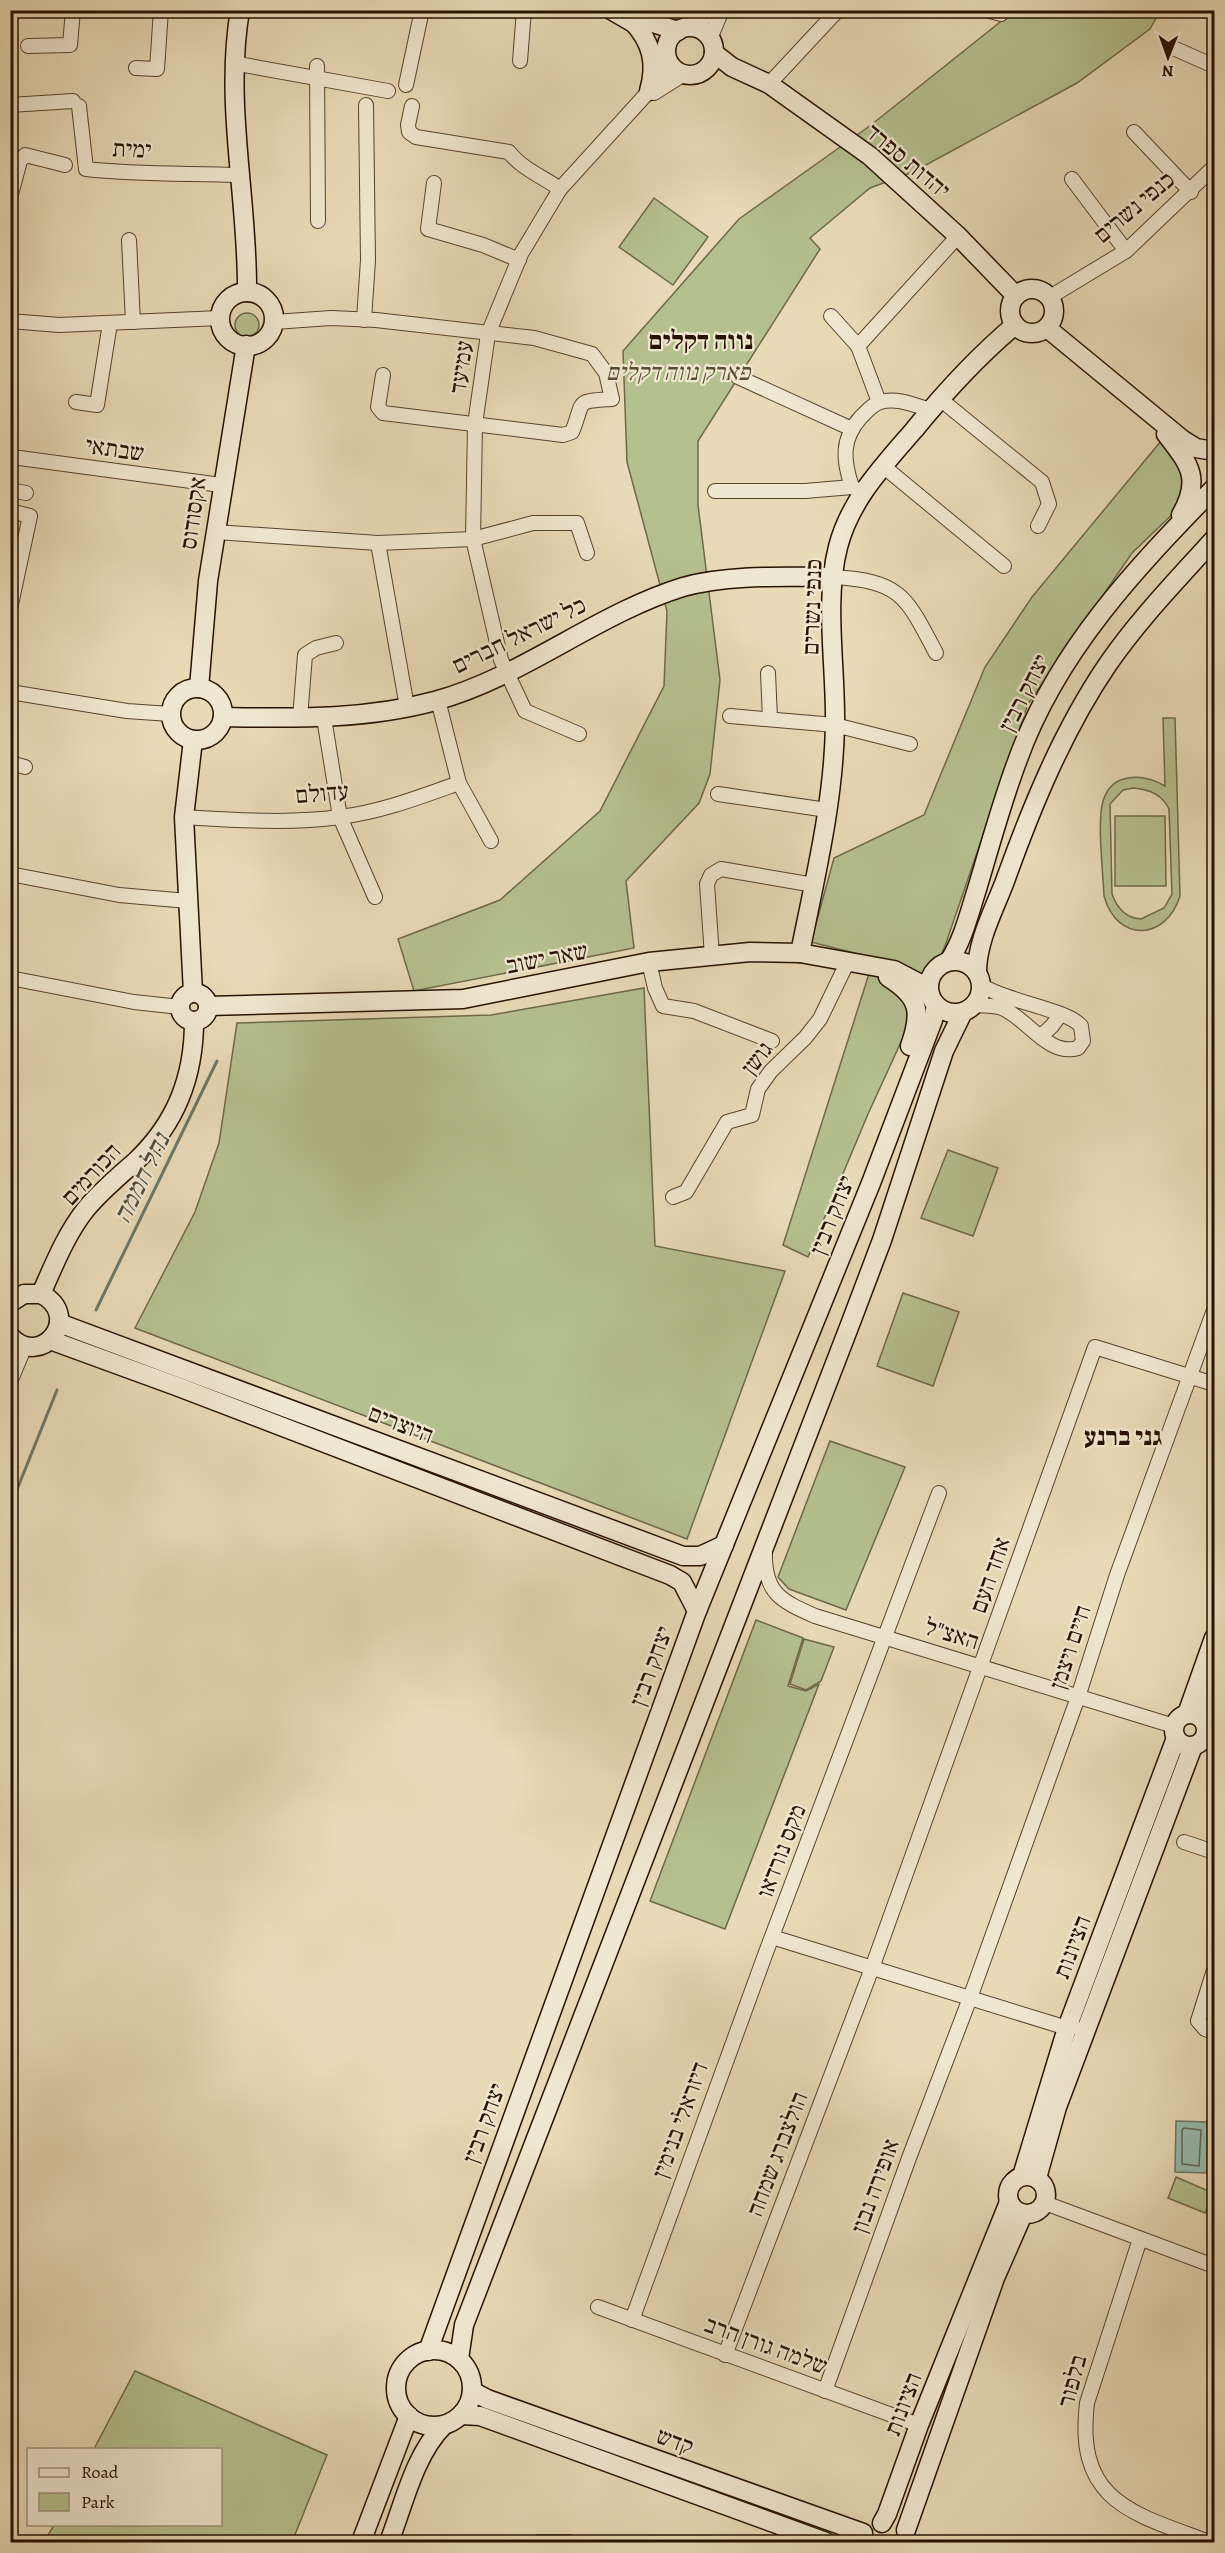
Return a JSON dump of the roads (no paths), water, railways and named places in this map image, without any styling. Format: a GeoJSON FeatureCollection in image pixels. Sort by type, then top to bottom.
{"type":"FeatureCollection","features":[{"type":"Feature","properties":{"kind":"street"},"geometry":{"type":"LineString","coordinates":[[28,46],[70,45],[73,10]]}},
{"type":"Feature","properties":{"kind":"street"},"geometry":{"type":"LineString","coordinates":[[136,68],[157,69],[161,10]]}},
{"type":"Feature","properties":{"kind":"street"},"geometry":{"type":"LineString","coordinates":[[240,10],[232,63],[245,211],[247,292]]}},
{"type":"Feature","properties":{"kind":"street"},"geometry":{"type":"LineString","coordinates":[[406,84],[422,10]]}},
{"type":"Feature","properties":{"kind":"street"},"geometry":{"type":"LineString","coordinates":[[520,62],[524,10]]}},
{"type":"Feature","properties":{"kind":"street"},"geometry":{"type":"LineString","coordinates":[[610,10],[652,34],[674,62],[694,75],[710,53],[722,10]]}},
{"type":"Feature","properties":{"kind":"street"},"geometry":{"type":"LineString","coordinates":[[615,10],[703,32],[710,53]]}},
{"type":"Feature","properties":{"kind":"street"},"geometry":{"type":"LineString","coordinates":[[674,62],[669,41],[714,10]]}},
{"type":"Feature","properties":{"kind":"street"},"geometry":{"type":"LineString","coordinates":[[763,81],[838,10]]}},
{"type":"Feature","properties":{"kind":"street"},"geometry":{"type":"LineString","coordinates":[[986,10],[1001,14]]}},
{"type":"Feature","properties":{"kind":"street"},"geometry":{"type":"LineString","coordinates":[[632,21],[647,40],[653,58],[649,91]]}},
{"type":"Feature","properties":{"kind":"street"},"geometry":{"type":"LineString","coordinates":[[1171,47],[1215,66]]}},
{"type":"Feature","properties":{"kind":"street","name":"יהדות ספרד"},"geometry":{"type":"LineString","coordinates":[[710,53],[726,69],[763,81],[870,156],[958,236],[1016,296]]}},
{"type":"Feature","properties":{"kind":"street","name":"עמיעד"},"geometry":{"type":"LineString","coordinates":[[632,108],[674,62]]}},
{"type":"Feature","properties":{"kind":"street","name":"עמיעד"},"geometry":{"type":"LineString","coordinates":[[579,734],[525,711],[509,671],[501,660],[473,539],[476,424],[488,334],[519,260],[560,189],[674,62]]}},
{"type":"Feature","properties":{"kind":"street"},"geometry":{"type":"LineString","coordinates":[[232,63],[316,72],[388,91]]}},
{"type":"Feature","properties":{"kind":"street"},"geometry":{"type":"LineString","coordinates":[[316,72],[318,220]]}},
{"type":"Feature","properties":{"kind":"street","name":"ימית"},"geometry":{"type":"LineString","coordinates":[[10,105],[76,104],[86,169],[125,174],[176,172],[241,175]]}},
{"type":"Feature","properties":{"kind":"street"},"geometry":{"type":"LineString","coordinates":[[364,320],[368,260],[366,105]]}},
{"type":"Feature","properties":{"kind":"street"},"geometry":{"type":"LineString","coordinates":[[412,106],[408,125],[409,132],[416,137],[509,152],[517,162],[538,173],[560,189]]}},
{"type":"Feature","properties":{"kind":"street"},"geometry":{"type":"LineString","coordinates":[[1134,132],[1191,192]]}},
{"type":"Feature","properties":{"kind":"street"},"geometry":{"type":"LineString","coordinates":[[10,198],[20,161],[25,155],[65,165]]}},
{"type":"Feature","properties":{"kind":"street","name":"כנפי נשרים"},"geometry":{"type":"LineString","coordinates":[[1050,297],[1126,251],[1215,167]]}},
{"type":"Feature","properties":{"kind":"street"},"geometry":{"type":"LineString","coordinates":[[1072,179],[1126,251]]}},
{"type":"Feature","properties":{"kind":"street"},"geometry":{"type":"LineString","coordinates":[[434,183],[428,229],[483,245],[519,260]]}},
{"type":"Feature","properties":{"kind":"street"},"geometry":{"type":"LineString","coordinates":[[858,346],[958,236]]}},
{"type":"Feature","properties":{"kind":"street"},"geometry":{"type":"LineString","coordinates":[[129,240],[133,322]]}},
{"type":"Feature","properties":{"kind":"street"},"geometry":{"type":"LineString","coordinates":[[1033,289],[1050,297],[1054,316],[1047,328],[1030,333],[1015,325],[1010,310],[1016,296],[1033,289]]}},
{"type":"Feature","properties":{"kind":"street"},"geometry":{"type":"LineString","coordinates":[[247,292],[254,293],[267,301],[274,314],[274,322],[272,330],[261,341],[246,345],[231,340],[225,334],[220,318],[228,300],[247,292]]}},
{"type":"Feature","properties":{"kind":"street"},"geometry":{"type":"LineString","coordinates":[[831,316],[858,346],[879,402]]}},
{"type":"Feature","properties":{"kind":"street"},"geometry":{"type":"LineString","coordinates":[[10,321],[58,325],[220,318]]}},
{"type":"Feature","properties":{"kind":"street"},"geometry":{"type":"LineString","coordinates":[[274,322],[331,318],[364,320],[534,338],[592,354],[606,373],[612,399],[583,402],[578,407],[574,427],[568,434],[383,413],[378,407],[383,375]]}},
{"type":"Feature","properties":{"kind":"street","name":"שבתאי"},"geometry":{"type":"LineString","coordinates":[[76,402],[97,405],[110,323]]}},
{"type":"Feature","properties":{"kind":"street","name":"כנפי נשרים"},"geometry":{"type":"LineString","coordinates":[[800,953],[827,810],[836,725],[832,577],[838,546],[857,489],[883,466],[983,352],[1015,325]]}},
{"type":"Feature","properties":{"kind":"street"},"geometry":{"type":"LineString","coordinates":[[1047,328],[1154,418],[1196,448],[1215,451]]}},
{"type":"Feature","properties":{"kind":"street","name":"אקסודוס"},"geometry":{"type":"LineString","coordinates":[[199,688],[208,581],[221,485],[246,345]]}},
{"type":"Feature","properties":{"kind":"street"},"geometry":{"type":"LineString","coordinates":[[738,377],[852,429]]}},
{"type":"Feature","properties":{"kind":"street"},"geometry":{"type":"LineString","coordinates":[[715,490],[857,489],[844,456],[844,447],[852,429],[868,410],[879,402],[904,401],[935,404],[1042,482],[1049,504],[1038,526]]}},
{"type":"Feature","properties":{"kind":"street"},"geometry":{"type":"LineString","coordinates":[[1154,418],[1188,464],[1193,482],[1186,506],[1172,531]]}},
{"type":"Feature","properties":{"kind":"street","name":"שבתאי"},"geometry":{"type":"LineString","coordinates":[[10,466],[12,458],[221,485]]}},
{"type":"Feature","properties":{"kind":"street"},"geometry":{"type":"LineString","coordinates":[[883,466],[1004,566]]}},
{"type":"Feature","properties":{"kind":"street","name":"יצחק רבין"},"geometry":{"type":"LineString","coordinates":[[945,963],[967,920],[1018,759],[1050,687],[1094,621],[1172,531],[1215,488]]}},
{"type":"Feature","properties":{"kind":"street"},"geometry":{"type":"LineString","coordinates":[[10,489],[26,493]]}},
{"type":"Feature","properties":{"kind":"street"},"geometry":{"type":"LineString","coordinates":[[10,511],[30,516],[10,609]]}},
{"type":"Feature","properties":{"kind":"street"},"geometry":{"type":"LineString","coordinates":[[215,532],[378,543],[473,539],[533,523],[577,523],[587,553]]}},
{"type":"Feature","properties":{"kind":"street"},"geometry":{"type":"LineString","coordinates":[[459,2359],[464,2325],[882,1240],[944,1051],[968,1009],[980,996],[981,947],[1027,821],[1080,711],[1114,655],[1215,539]]}},
{"type":"Feature","properties":{"kind":"street"},"geometry":{"type":"LineString","coordinates":[[378,543],[407,707]]}},
{"type":"Feature","properties":{"kind":"street","name":"כל ישראל חברים"},"geometry":{"type":"LineString","coordinates":[[223,717],[324,718],[368,715],[438,700],[509,671],[620,612],[686,586],[770,577],[832,577]]}},
{"type":"Feature","properties":{"kind":"street"},"geometry":{"type":"LineString","coordinates":[[832,577],[862,579],[889,588],[911,604],[936,653]]}},
{"type":"Feature","properties":{"kind":"street"},"geometry":{"type":"LineString","coordinates":[[300,718],[305,655],[316,648],[336,643]]}},
{"type":"Feature","properties":{"kind":"street"},"geometry":{"type":"LineString","coordinates":[[768,673],[770,719]]}},
{"type":"Feature","properties":{"kind":"street"},"geometry":{"type":"LineString","coordinates":[[199,688],[217,698],[223,717],[216,732],[209,737],[193,740],[179,734],[170,714],[176,698],[182,692],[199,688]]}},
{"type":"Feature","properties":{"kind":"street"},"geometry":{"type":"LineString","coordinates":[[11,693],[117,710],[170,714]]}},
{"type":"Feature","properties":{"kind":"street"},"geometry":{"type":"LineString","coordinates":[[438,700],[459,783],[491,841]]}},
{"type":"Feature","properties":{"kind":"street"},"geometry":{"type":"LineString","coordinates":[[730,716],[836,725],[910,744]]}},
{"type":"Feature","properties":{"kind":"street"},"geometry":{"type":"LineString","coordinates":[[324,718],[328,758],[340,817],[375,897]]}},
{"type":"Feature","properties":{"kind":"street"},"geometry":{"type":"LineString","coordinates":[[193,740],[184,817],[193,993]]}},
{"type":"Feature","properties":{"kind":"street"},"geometry":{"type":"LineString","coordinates":[[10,763],[26,767]]}},
{"type":"Feature","properties":{"kind":"street","name":"עדולם"},"geometry":{"type":"LineString","coordinates":[[184,817],[235,820],[340,817],[398,805],[459,783]]}},
{"type":"Feature","properties":{"kind":"street"},"geometry":{"type":"LineString","coordinates":[[718,794],[827,810]]}},
{"type":"Feature","properties":{"kind":"street"},"geometry":{"type":"LineString","coordinates":[[712,956],[707,884],[711,875],[721,869],[814,885]]}},
{"type":"Feature","properties":{"kind":"street"},"geometry":{"type":"LineString","coordinates":[[10,874],[119,895],[188,901]]}},
{"type":"Feature","properties":{"kind":"street","name":"שאר ישוב"},"geometry":{"type":"LineString","coordinates":[[208,1006],[463,999],[649,962],[750,952],[800,953],[894,970],[917,982],[933,1000]]}},
{"type":"Feature","properties":{"kind":"street","name":"גושן"},"geometry":{"type":"LineString","coordinates":[[649,962],[655,988],[663,1006],[694,1011],[772,1041]]}},
{"type":"Feature","properties":{"kind":"street"},"geometry":{"type":"LineString","coordinates":[[857,962],[906,990],[917,1010],[916,1029],[899,1082],[894,1120]]}},
{"type":"Feature","properties":{"kind":"street","name":"גושן"},"geometry":{"type":"LineString","coordinates":[[674,1197],[686,1192],[727,1122],[752,1115],[758,1089],[771,1071],[805,1038],[857,962]]}},
{"type":"Feature","properties":{"kind":"street"},"geometry":{"type":"LineString","coordinates":[[945,963],[967,964],[979,979],[1011,1000],[1060,1014],[1081,1026],[1084,1036],[1082,1045],[1073,1050],[1065,1049],[1041,1036],[1003,1009],[968,1009],[951,1013],[933,1000],[929,981],[945,963]]}},
{"type":"Feature","properties":{"kind":"street","name":"שאר ישוב"},"geometry":{"type":"LineString","coordinates":[[894,970],[945,963]]}},
{"type":"Feature","properties":{"kind":"street"},"geometry":{"type":"LineString","coordinates":[[10,978],[134,1002],[180,1007]]}},
{"type":"Feature","properties":{"kind":"street"},"geometry":{"type":"LineString","coordinates":[[193,993],[204,997],[208,1006],[206,1015],[194,1021],[186,1018],[180,1007],[183,999],[193,993]]}},
{"type":"Feature","properties":{"kind":"street","name":"יצחק רבין"},"geometry":{"type":"LineString","coordinates":[[428,2351],[697,1611],[894,1120],[933,1000]]}},
{"type":"Feature","properties":{"kind":"street"},"geometry":{"type":"LineString","coordinates":[[1041,1036],[1060,1014]]}},
{"type":"Feature","properties":{"kind":"street","name":"הכורמים"},"geometry":{"type":"LineString","coordinates":[[41,1294],[67,1238],[87,1208],[159,1137],[173,1115],[190,1071],[194,1021]]}},
{"type":"Feature","properties":{"kind":"street"},"geometry":{"type":"LineString","coordinates":[[10,1382],[18,1341],[38,1346],[50,1340],[59,1323],[57,1308],[41,1294],[24,1294],[12,1299]]}},
{"type":"Feature","properties":{"kind":"street","name":"חיים ויצמן"},"geometry":{"type":"LineString","coordinates":[[970,1998],[1078,1697],[1116,1575],[1215,1310]]}},
{"type":"Feature","properties":{"kind":"street","name":"היוצרים"},"geometry":{"type":"LineString","coordinates":[[59,1323],[690,1558],[724,1545]]}},
{"type":"Feature","properties":{"kind":"street","name":"היוצרים"},"geometry":{"type":"LineString","coordinates":[[50,1340],[561,1533],[682,1582],[697,1611]]}},
{"type":"Feature","properties":{"kind":"street","name":"אחד העם"},"geometry":{"type":"LineString","coordinates":[[872,1968],[1095,1347],[1215,1384]]}},
{"type":"Feature","properties":{"kind":"street","name":"מקס נורדאו"},"geometry":{"type":"LineString","coordinates":[[939,1493],[772,1937],[1067,2028]]}},
{"type":"Feature","properties":{"kind":"street","name":"האצ\"ל"},"geometry":{"type":"LineString","coordinates":[[767,1539],[765,1560],[767,1576],[777,1596],[815,1616],[1078,1697],[1185,1724]]}},
{"type":"Feature","properties":{"kind":"street","name":"הציונות"},"geometry":{"type":"LineString","coordinates":[[1030,2177],[1067,2028],[1185,1724],[1215,1638]]}},
{"type":"Feature","properties":{"kind":"street","name":"הציונות"},"geometry":{"type":"LineString","coordinates":[[1185,1724],[1215,1678]]}},
{"type":"Feature","properties":{"kind":"street"},"geometry":{"type":"LineString","coordinates":[[1185,1724],[1207,1727],[1204,1740],[1183,1744],[1185,1724]]}},
{"type":"Feature","properties":{"kind":"street","name":"הציונות"},"geometry":{"type":"LineString","coordinates":[[1030,2177],[1095,2008],[1204,1740]]}},
{"type":"Feature","properties":{"kind":"street"},"geometry":{"type":"LineString","coordinates":[[1184,1842],[1215,1852]]}},
{"type":"Feature","properties":{"kind":"street","name":"דיזראלי בנימין"},"geometry":{"type":"LineString","coordinates":[[632,2320],[772,1937]]}},
{"type":"Feature","properties":{"kind":"street","name":"הולצברג שמחה"},"geometry":{"type":"LineString","coordinates":[[725,2355],[872,1968]]}},
{"type":"Feature","properties":{"kind":"street"},"geometry":{"type":"LineString","coordinates":[[1215,1970],[1198,2021],[1205,2029],[1215,2032]]}},
{"type":"Feature","properties":{"kind":"street","name":"אופירה נבון"},"geometry":{"type":"LineString","coordinates":[[825,2391],[909,2158],[970,1998]]}},
{"type":"Feature","properties":{"kind":"street"},"geometry":{"type":"LineString","coordinates":[[1057,2108],[1070,2050],[1067,2028],[1078,2025],[1095,2008]]}},
{"type":"Feature","properties":{"kind":"street"},"geometry":{"type":"LineString","coordinates":[[1030,2177],[1045,2186],[1045,2203],[1036,2212],[1016,2208],[1011,2185],[1030,2177]]}},
{"type":"Feature","properties":{"kind":"street"},"geometry":{"type":"LineString","coordinates":[[1045,2203],[1215,2266]]}},
{"type":"Feature","properties":{"kind":"street","name":"הציונות"},"geometry":{"type":"LineString","coordinates":[[882,2523],[919,2425],[1016,2208]]}},
{"type":"Feature","properties":{"kind":"street","name":"הציונות"},"geometry":{"type":"LineString","coordinates":[[910,2536],[1016,2208]]}},
{"type":"Feature","properties":{"kind":"street","name":"בלפור"},"geometry":{"type":"LineString","coordinates":[[1140,2239],[1087,2403],[1084,2431],[1088,2454],[1095,2478],[1116,2502],[1138,2516],[1209,2542]]}},
{"type":"Feature","properties":{"kind":"street","name":"שלמה גורן הרב"},"geometry":{"type":"LineString","coordinates":[[598,2307],[919,2425]]}},
{"type":"Feature","properties":{"kind":"street"},"geometry":{"type":"LineString","coordinates":[[389,2542],[419,2463],[433,2437],[444,2425],[467,2409],[472,2391],[472,2379],[459,2359],[448,2353],[428,2351],[414,2355],[399,2372],[396,2394],[399,2403],[409,2416],[432,2426],[444,2425]]}},
{"type":"Feature","properties":{"kind":"street","name":"קדש"},"geometry":{"type":"LineString","coordinates":[[472,2391],[487,2399],[860,2538]]}},
{"type":"Feature","properties":{"kind":"street","name":"קדש"},"geometry":{"type":"LineString","coordinates":[[461,2415],[480,2416],[826,2542]]}},
{"type":"Feature","properties":{"kind":"street"},"geometry":{"type":"LineString","coordinates":[[361,2542],[409,2416]]}},
{"type":"Feature","properties":{"kind":"street"},"geometry":{"type":"LineString","coordinates":[[860,2538],[882,2523],[892,2523],[910,2536]]}},
{"type":"Feature","properties":{"kind":"street"},"geometry":{"type":"LineString","coordinates":[[539,2542],[569,2542]]}},
{"type":"Feature","properties":{"kind":"water"},"geometry":{"type":"Polygon","coordinates":[[[1176,2121],[1207,2122],[1207,2173],[1175,2172],[1176,2121]]]}},
{"type":"Feature","properties":{"kind":"waterway","name":"נחל חממה"},"geometry":{"type":"LineString","coordinates":[[96,1310],[217,1061]]}},
{"type":"Feature","properties":{"kind":"waterway","name":"נחל חממה"},"geometry":{"type":"LineString","coordinates":[[10,1507],[57,1390]]}},
{"type":"Feature","properties":{"kind":"district","name":"נווה דקלים"},"geometry":{"type":"Point","coordinates":[701,340]}},
{"type":"Feature","properties":{"kind":"district","name":"גני ברנע"},"geometry":{"type":"Point","coordinates":[1123,1436]}},
{"type":"Feature","properties":{"kind":"park label","name":"פארק נווה דקלים"},"geometry":{"type":"Point","coordinates":[678,372]}}]}
